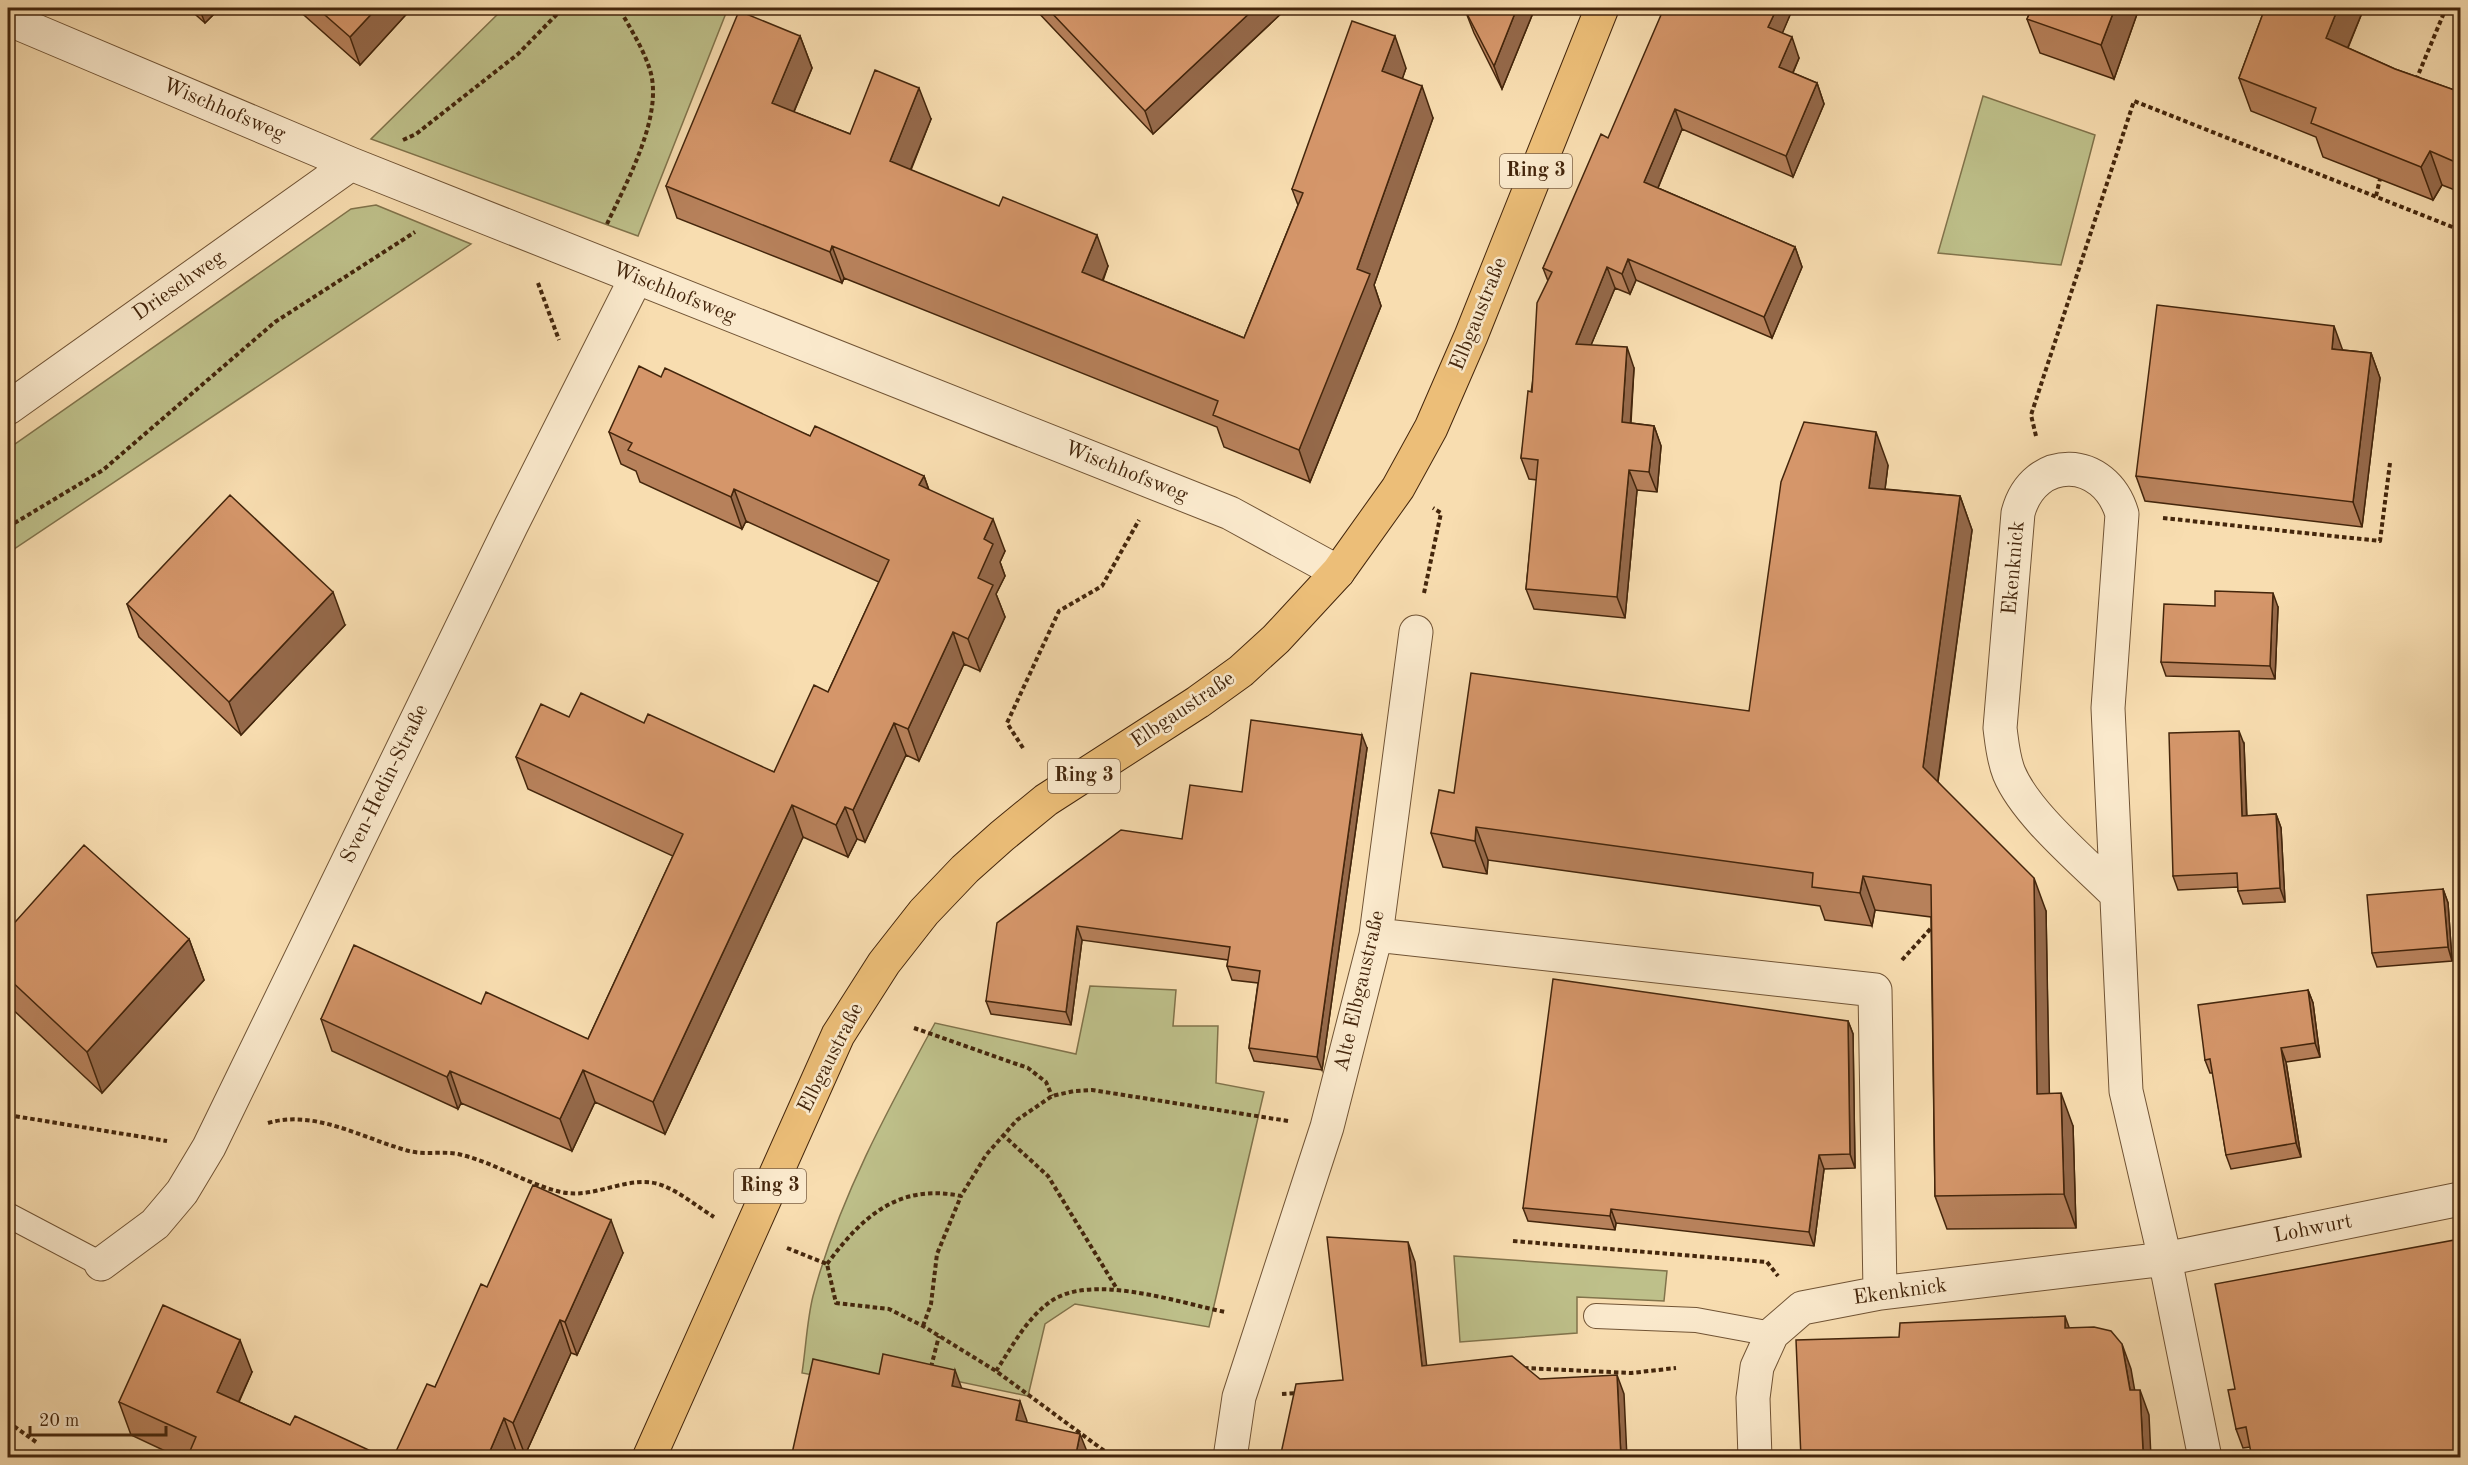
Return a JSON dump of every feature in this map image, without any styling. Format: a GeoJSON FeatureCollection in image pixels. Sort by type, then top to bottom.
{"type":"FeatureCollection","features":[{"type":"Feature","properties":{"kind":"main road","name":"Elbgaustraße"},"geometry":{"type":"LineString","coordinates":[[649,1458],[838,1035],[884,963],[924,912],[965,869],[1002,836],[1046,800],[1198,702],[1240,671],[1276,639],[1338,572],[1398,488],[1431,428],[1602,8]]}},
{"type":"Feature","properties":{"kind":"street","name":"Wischhofsweg"},"geometry":{"type":"LineString","coordinates":[[8,19],[351,164],[1230,513],[1338,572]]}},
{"type":"Feature","properties":{"kind":"street","name":"Drieschweg"},"geometry":{"type":"LineString","coordinates":[[8,408],[351,164]]}},
{"type":"Feature","properties":{"kind":"street","name":"Sven-Hedin-Straße"},"geometry":{"type":"LineString","coordinates":[[101,1264],[155,1224],[182,1192],[209,1148],[401,750],[636,278]]}},
{"type":"Feature","properties":{"kind":"street"},"geometry":{"type":"LineString","coordinates":[[2046,474],[2070,469],[2087,471],[2107,483],[2118,499],[2122,514],[2108,708],[2127,1091],[2165,1259],[2205,1458]]}},
{"type":"Feature","properties":{"kind":"street","name":"Ekenknick"},"geometry":{"type":"LineString","coordinates":[[2046,474],[2029,487],[2021,500],[2018,513],[2000,728],[2003,753],[2018,791],[2035,813],[2116,894]]}},
{"type":"Feature","properties":{"kind":"street","name":"Alte Elbgaustraße"},"geometry":{"type":"LineString","coordinates":[[1230,1458],[1239,1397],[1327,1127],[1376,935],[1416,632]]}},
{"type":"Feature","properties":{"kind":"street"},"geometry":{"type":"LineString","coordinates":[[1376,935],[1875,990],[1880,1293]]}},
{"type":"Feature","properties":{"kind":"street","name":"Lohwurt"},"geometry":{"type":"LineString","coordinates":[[2165,1259],[2460,1199]]}},
{"type":"Feature","properties":{"kind":"street","name":"Ekenknick"},"geometry":{"type":"LineString","coordinates":[[1802,1308],[1880,1293],[2165,1259]]}},
{"type":"Feature","properties":{"kind":"street"},"geometry":{"type":"LineString","coordinates":[[1755,1458],[1753,1398],[1757,1366],[1772,1334],[1802,1308]]}},
{"type":"Feature","properties":{"kind":"lane"},"geometry":{"type":"LineString","coordinates":[[8,1215],[101,1264]]}},
{"type":"Feature","properties":{"kind":"lane"},"geometry":{"type":"LineString","coordinates":[[1596,1316],[1696,1320],[1772,1334]]}},
{"type":"Feature","properties":{"kind":"path"},"geometry":{"type":"LineString","coordinates":[[351,164],[416,134],[518,54],[563,8]]}},
{"type":"Feature","properties":{"kind":"path"},"geometry":{"type":"LineString","coordinates":[[591,259],[636,162],[650,118],[653,94],[651,72],[644,53],[618,8]]}},
{"type":"Feature","properties":{"kind":"path"},"geometry":{"type":"LineString","coordinates":[[2416,81],[2446,8]]}},
{"type":"Feature","properties":{"kind":"path"},"geometry":{"type":"LineString","coordinates":[[2046,474],[2031,415],[2134,101],[2460,231]]}},
{"type":"Feature","properties":{"kind":"path"},"geometry":{"type":"LineString","coordinates":[[2376,196],[2380,179]]}},
{"type":"Feature","properties":{"kind":"path"},"geometry":{"type":"LineString","coordinates":[[8,526],[103,470],[274,322],[456,206]]}},
{"type":"Feature","properties":{"kind":"path"},"geometry":{"type":"LineString","coordinates":[[520,231],[578,392]]}},
{"type":"Feature","properties":{"kind":"path"},"geometry":{"type":"LineString","coordinates":[[2122,514],[2380,541],[2390,463]]}},
{"type":"Feature","properties":{"kind":"path"},"geometry":{"type":"LineString","coordinates":[[1023,748],[1007,723],[1059,611],[1102,586],[1159,485]]}},
{"type":"Feature","properties":{"kind":"path"},"geometry":{"type":"LineString","coordinates":[[1416,632],[1441,513]]}},
{"type":"Feature","properties":{"kind":"path"},"geometry":{"type":"LineString","coordinates":[[1875,990],[1939,919]]}},
{"type":"Feature","properties":{"kind":"path"},"geometry":{"type":"LineString","coordinates":[[914,1028],[1028,1068],[1046,1082],[1052,1096]]}},
{"type":"Feature","properties":{"kind":"path"},"geometry":{"type":"LineString","coordinates":[[923,1326],[931,1304],[937,1254],[961,1196],[1002,1134],[1035,1106],[1052,1096],[1092,1090],[1327,1127]]}},
{"type":"Feature","properties":{"kind":"path"},"geometry":{"type":"LineString","coordinates":[[8,1115],[209,1148],[271,1122],[321,1121],[410,1151],[458,1154],[559,1191],[577,1195],[631,1184],[663,1185],[717,1219]]}},
{"type":"Feature","properties":{"kind":"path"},"geometry":{"type":"LineString","coordinates":[[1002,1134],[1047,1176],[1117,1290]]}},
{"type":"Feature","properties":{"kind":"path"},"geometry":{"type":"LineString","coordinates":[[961,1196],[926,1192],[905,1197],[883,1207],[844,1240],[827,1264],[836,1303],[889,1309],[923,1326],[996,1371],[1114,1458]]}},
{"type":"Feature","properties":{"kind":"path"},"geometry":{"type":"LineString","coordinates":[[1513,1241],[1767,1262],[1802,1308]]}},
{"type":"Feature","properties":{"kind":"path"},"geometry":{"type":"LineString","coordinates":[[786,1248],[827,1264]]}},
{"type":"Feature","properties":{"kind":"path"},"geometry":{"type":"LineString","coordinates":[[996,1371],[1033,1317],[1052,1300],[1081,1290],[1117,1290],[1264,1320]]}},
{"type":"Feature","properties":{"kind":"path"},"geometry":{"type":"LineString","coordinates":[[930,1371],[939,1336]]}},
{"type":"Feature","properties":{"kind":"path"},"geometry":{"type":"LineString","coordinates":[[1513,1369],[1631,1373],[1676,1368]]}},
{"type":"Feature","properties":{"kind":"path"},"geometry":{"type":"LineString","coordinates":[[1239,1397],[1305,1393]]}},
{"type":"Feature","properties":{"kind":"path"},"geometry":{"type":"LineString","coordinates":[[8,1422],[36,1442]]}},
{"type":"Feature","properties":{"kind":"green space"},"geometry":{"type":"Polygon","coordinates":[[[504,8],[728,8],[638,236],[371,139],[504,8]]]}},
{"type":"Feature","properties":{"kind":"green space"},"geometry":{"type":"Polygon","coordinates":[[[1983,96],[2095,135],[2061,265],[1938,253],[1983,96]]]}},
{"type":"Feature","properties":{"kind":"green space"},"geometry":{"type":"Polygon","coordinates":[[[376,205],[471,244],[8,553],[8,449],[351,209],[376,205]]]}},
{"type":"Feature","properties":{"kind":"green space"},"geometry":{"type":"Polygon","coordinates":[[[1090,986],[1176,990],[1173,1026],[1218,1026],[1216,1083],[1264,1092],[1209,1327],[1075,1304],[1045,1324],[1028,1396],[889,1367],[882,1388],[802,1373],[813,1296],[836,1225],[882,1122],[935,1023],[1076,1054],[1090,986]]]}},
{"type":"Feature","properties":{"kind":"green space"},"geometry":{"type":"Polygon","coordinates":[[[1454,1256],[1667,1271],[1664,1301],[1577,1297],[1577,1333],[1460,1342],[1454,1256]]]}},
{"type":"Feature","properties":{"kind":"building"},"geometry":{"type":"Polygon","coordinates":[[[317,8],[377,8],[350,37],[317,8]]]}},
{"type":"Feature","properties":{"kind":"building"},"geometry":{"type":"Polygon","coordinates":[[[1047,8],[1255,8],[1145,111],[1047,8]]]}},
{"type":"Feature","properties":{"kind":"building"},"geometry":{"type":"Polygon","coordinates":[[[1517,8],[1494,66],[1465,10],[1517,8]]]}},
{"type":"Feature","properties":{"kind":"building"},"geometry":{"type":"Polygon","coordinates":[[[1664,8],[1777,8],[1768,27],[1792,37],[1779,67],[1817,83],[1786,156],[1675,109],[1644,182],[1795,247],[1764,317],[1628,259],[1622,274],[1607,267],[1576,344],[1627,347],[1622,422],[1654,426],[1649,472],[1629,470],[1617,597],[1526,589],[1538,460],[1521,458],[1528,391],[1532,392],[1537,303],[1552,272],[1543,268],[1601,134],[1608,138],[1664,8]]]}},
{"type":"Feature","properties":{"kind":"building"},"geometry":{"type":"Polygon","coordinates":[[[2032,8],[2115,8],[2101,45],[2027,19],[2032,8]]]}},
{"type":"Feature","properties":{"kind":"building"},"geometry":{"type":"Polygon","coordinates":[[[2265,8],[2338,8],[2326,38],[2395,69],[2460,92],[2460,164],[2430,151],[2421,167],[2311,123],[2316,108],[2239,78],[2265,8]]]}},
{"type":"Feature","properties":{"kind":"building"},"geometry":{"type":"Polygon","coordinates":[[[739,11],[800,36],[772,103],[850,134],[875,70],[919,88],[890,161],[999,206],[1003,197],[1097,235],[1082,272],[1244,338],[1303,193],[1292,189],[1352,21],[1395,36],[1382,71],[1422,86],[1357,269],[1370,274],[1299,450],[1213,415],[1218,401],[832,246],[830,252],[666,186],[739,11]]]}},
{"type":"Feature","properties":{"kind":"building"},"geometry":{"type":"Polygon","coordinates":[[[2157,305],[2334,326],[2332,349],[2371,353],[2353,502],[2136,476],[2157,305]]]}},
{"type":"Feature","properties":{"kind":"building"},"geometry":{"type":"Polygon","coordinates":[[[639,366],[661,377],[665,368],[810,436],[815,426],[924,476],[919,485],[993,519],[984,539],[993,544],[978,578],[993,585],[968,639],[953,632],[908,729],[894,723],[853,810],[845,807],[836,825],[792,805],[653,1102],[583,1070],[560,1119],[450,1071],[447,1077],[321,1019],[354,945],[481,1004],[486,992],[588,1039],[683,834],[516,757],[541,704],[569,717],[581,693],[644,723],[648,714],[774,772],[814,685],[828,692],[889,560],[734,489],[731,497],[628,450],[632,443],[609,432],[639,366]]]}},
{"type":"Feature","properties":{"kind":"building"},"geometry":{"type":"Polygon","coordinates":[[[1804,422],[1876,432],[1869,488],[1960,496],[1923,767],[2034,878],[2037,1094],[2061,1093],[2064,1194],[1935,1196],[1931,885],[1863,876],[1860,893],[1812,887],[1813,873],[1476,827],[1475,841],[1431,833],[1439,790],[1454,793],[1471,673],[1749,711],[1781,482],[1804,422]]]}},
{"type":"Feature","properties":{"kind":"building"},"geometry":{"type":"Polygon","coordinates":[[[230,495],[333,592],[229,702],[127,604],[230,495]]]}},
{"type":"Feature","properties":{"kind":"building"},"geometry":{"type":"Polygon","coordinates":[[[2215,591],[2273,593],[2270,666],[2161,662],[2164,604],[2215,606],[2215,591]]]}},
{"type":"Feature","properties":{"kind":"building"},"geometry":{"type":"Polygon","coordinates":[[[1251,720],[1362,735],[1317,1057],[1249,1048],[1260,971],[1227,966],[1230,947],[1077,926],[1066,1012],[986,1001],[997,923],[1121,830],[1182,839],[1190,785],[1242,792],[1251,720]]]}},
{"type":"Feature","properties":{"kind":"building"},"geometry":{"type":"Polygon","coordinates":[[[2239,731],[2242,816],[2276,814],[2280,888],[2238,891],[2237,873],[2173,876],[2169,733],[2239,731]]]}},
{"type":"Feature","properties":{"kind":"building"},"geometry":{"type":"Polygon","coordinates":[[[84,845],[189,939],[87,1052],[8,978],[8,930],[84,845]]]}},
{"type":"Feature","properties":{"kind":"building"},"geometry":{"type":"Polygon","coordinates":[[[2443,889],[2448,947],[2372,953],[2367,895],[2443,889]]]}},
{"type":"Feature","properties":{"kind":"building"},"geometry":{"type":"Polygon","coordinates":[[[1553,979],[1848,1021],[1850,1154],[1819,1155],[1809,1232],[1611,1209],[1610,1216],[1523,1208],[1553,979]]]}},
{"type":"Feature","properties":{"kind":"building"},"geometry":{"type":"Polygon","coordinates":[[[2308,990],[2315,1043],[2281,1048],[2296,1143],[2226,1155],[2210,1059],[2205,1060],[2198,1005],[2308,990]]]}},
{"type":"Feature","properties":{"kind":"building"},"geometry":{"type":"Polygon","coordinates":[[[533,1185],[611,1220],[565,1322],[560,1320],[513,1423],[504,1418],[487,1458],[393,1458],[427,1384],[435,1387],[481,1284],[487,1287],[533,1185]]]}},
{"type":"Feature","properties":{"kind":"building"},"geometry":{"type":"Polygon","coordinates":[[[1327,1237],[1408,1242],[1422,1366],[1512,1356],[1540,1379],[1617,1375],[1621,1458],[1280,1458],[1296,1384],[1343,1380],[1327,1237]]]}},
{"type":"Feature","properties":{"kind":"building"},"geometry":{"type":"Polygon","coordinates":[[[2460,1239],[2460,1458],[2252,1458],[2246,1427],[2236,1429],[2228,1390],[2235,1389],[2215,1284],[2460,1239]]]}},
{"type":"Feature","properties":{"kind":"building"},"geometry":{"type":"Polygon","coordinates":[[[163,1305],[240,1340],[217,1392],[290,1425],[295,1416],[386,1458],[187,1458],[196,1437],[119,1402],[163,1305]]]}},
{"type":"Feature","properties":{"kind":"building"},"geometry":{"type":"Polygon","coordinates":[[[2065,1316],[2065,1328],[2094,1327],[2111,1331],[2122,1344],[2130,1390],[2140,1390],[2143,1450],[2154,1455],[2154,1458],[1900,1458],[1900,1456],[1801,1458],[1796,1340],[1899,1337],[1900,1323],[2065,1316]]]}},
{"type":"Feature","properties":{"kind":"building"},"geometry":{"type":"Polygon","coordinates":[[[883,1354],[955,1370],[952,1386],[1020,1401],[1016,1420],[1080,1434],[1076,1454],[1091,1458],[791,1458],[813,1359],[879,1374],[883,1354]]]}},
{"type":"Feature","properties":{"kind":"building"},"geometry":{"type":"Polygon","coordinates":[[[8,1450],[24,1458],[8,1458],[8,1450]]]}}]}
